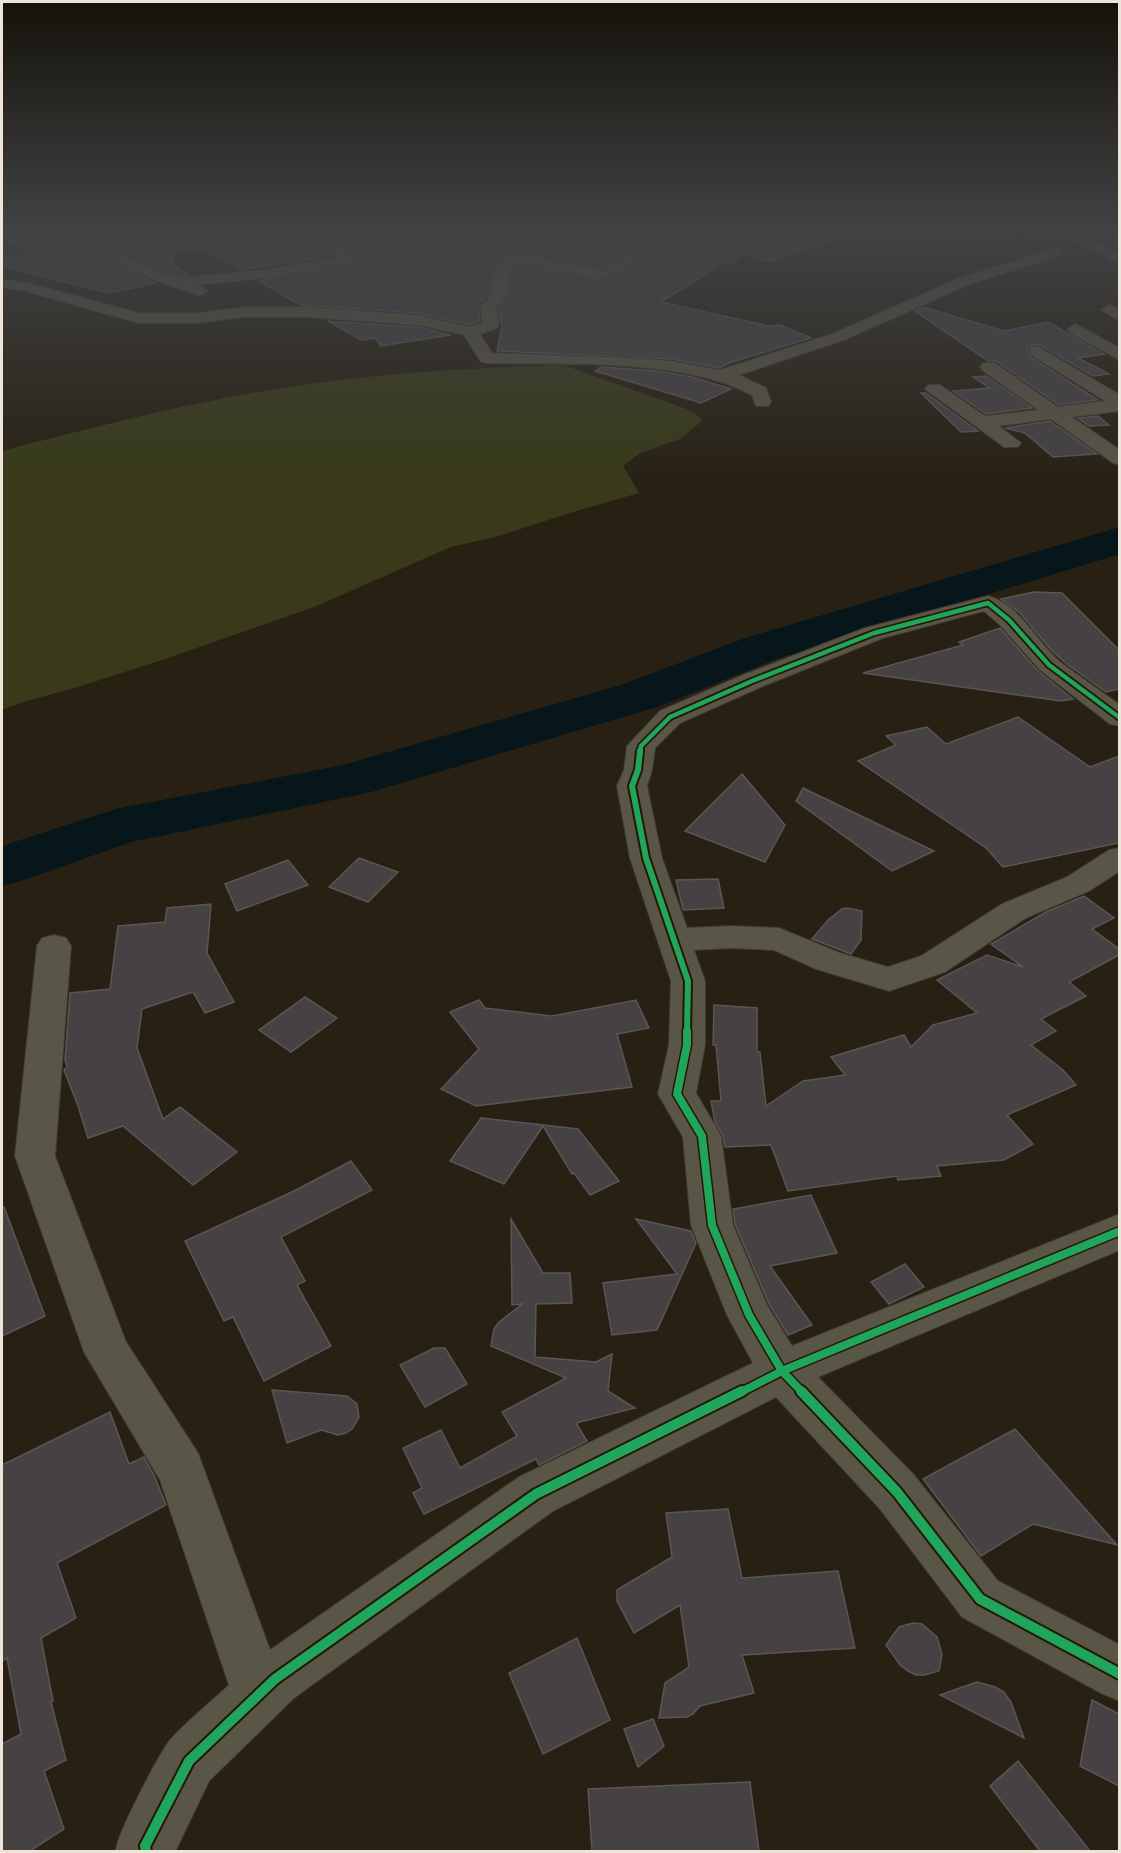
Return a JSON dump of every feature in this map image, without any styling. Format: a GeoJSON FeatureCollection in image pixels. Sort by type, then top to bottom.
{"type":"FeatureCollection","features":[{"type":"Feature","properties":{"kind":"street"},"geometry":{"type":"LineString","coordinates":[[133,316],[210,316]]}},
{"type":"Feature","properties":{"kind":"street"},"geometry":{"type":"LineString","coordinates":[[356,316],[418,320],[470,332],[491,325],[490,316]]}},
{"type":"Feature","properties":{"kind":"street"},"geometry":{"type":"LineString","coordinates":[[719,376],[837,337],[884,316]]}},
{"type":"Feature","properties":{"kind":"street"},"geometry":{"type":"LineString","coordinates":[[1075,329],[1119,356]]}},
{"type":"Feature","properties":{"kind":"street"},"geometry":{"type":"LineString","coordinates":[[470,332],[487,358],[664,365],[719,376],[753,386],[760,392],[762,402]]}},
{"type":"Feature","properties":{"kind":"street"},"geometry":{"type":"LineString","coordinates":[[1037,351],[1119,404]]}},
{"type":"Feature","properties":{"kind":"street"},"geometry":{"type":"LineString","coordinates":[[988,367],[1119,459]]}},
{"type":"Feature","properties":{"kind":"street"},"geometry":{"type":"LineString","coordinates":[[934,389],[985,422],[1011,443]]}},
{"type":"Feature","properties":{"kind":"street"},"geometry":{"type":"LineString","coordinates":[[985,422],[1119,404]]}},
{"type":"Feature","properties":{"kind":"street"},"geometry":{"type":"LineString","coordinates":[[1119,718],[1049,665],[1009,620],[988,603],[873,633],[670,717],[641,746],[638,770],[632,786],[646,858],[688,981],[687,1045],[677,1095],[702,1136],[712,1225],[749,1315],[782,1371],[897,1492],[980,1599],[1119,1674]]}},
{"type":"Feature","properties":{"kind":"street"},"geometry":{"type":"LineString","coordinates":[[675,940],[731,936],[779,939],[828,961],[889,979],[933,964],[1014,910],[1078,884],[1119,857]]}},
{"type":"Feature","properties":{"kind":"street"},"geometry":{"type":"LineString","coordinates":[[54,946],[35,1156],[107,1352],[181,1469],[259,1694]]}},
{"type":"Feature","properties":{"kind":"street"},"geometry":{"type":"LineString","coordinates":[[146,1851],[146,1846],[189,1761],[275,1679],[536,1494],[782,1371],[1119,1231]]}},
{"type":"Feature","properties":{"kind":"green space"},"geometry":{"type":"Polygon","coordinates":[[[563,365],[684,408],[695,413],[702,421],[680,439],[640,453],[623,466],[639,493],[499,536],[451,547],[314,607],[162,660],[2,710],[2,451],[165,411],[301,385],[413,373],[563,365]]]}},
{"type":"Feature","properties":{"kind":"building"},"geometry":{"type":"Polygon","coordinates":[[[433,316],[479,316],[480,321],[469,325],[433,316]]]}},
{"type":"Feature","properties":{"kind":"building"},"geometry":{"type":"Polygon","coordinates":[[[500,316],[726,316],[768,326],[780,325],[811,338],[729,363],[720,368],[670,359],[497,351],[502,326],[500,316]]]}},
{"type":"Feature","properties":{"kind":"building"},"geometry":{"type":"Polygon","coordinates":[[[923,316],[955,316],[1004,331],[1048,322],[1104,354],[1078,358],[1109,374],[1093,376],[1038,344],[1029,346],[1027,350],[1029,356],[1098,400],[1059,405],[996,361],[988,361],[923,316]]]}},
{"type":"Feature","properties":{"kind":"building"},"geometry":{"type":"Polygon","coordinates":[[[328,321],[418,327],[451,335],[381,346],[375,338],[361,340],[328,321]]]}},
{"type":"Feature","properties":{"kind":"building"},"geometry":{"type":"Polygon","coordinates":[[[601,367],[658,371],[692,377],[731,389],[701,403],[595,371],[601,367]]]}},
{"type":"Feature","properties":{"kind":"building"},"geometry":{"type":"Polygon","coordinates":[[[986,376],[1032,408],[986,414],[953,391],[990,388],[973,377],[986,376]]]}},
{"type":"Feature","properties":{"kind":"building"},"geometry":{"type":"Polygon","coordinates":[[[921,393],[926,393],[978,431],[961,432],[921,393]]]}},
{"type":"Feature","properties":{"kind":"building"},"geometry":{"type":"Polygon","coordinates":[[[1098,416],[1109,425],[1089,426],[1078,418],[1098,416]]]}},
{"type":"Feature","properties":{"kind":"building"},"geometry":{"type":"Polygon","coordinates":[[[1050,421],[1097,454],[1053,457],[1025,433],[1005,428],[1050,421]]]}},
{"type":"Feature","properties":{"kind":"building"},"geometry":{"type":"Polygon","coordinates":[[[1034,592],[1062,593],[1119,650],[1119,689],[1106,692],[1068,665],[1052,651],[1020,613],[1001,599],[1034,592]]]}},
{"type":"Feature","properties":{"kind":"building"},"geometry":{"type":"Polygon","coordinates":[[[1000,628],[1038,671],[1073,699],[1061,701],[863,673],[963,645],[959,642],[1000,628]]]}},
{"type":"Feature","properties":{"kind":"building"},"geometry":{"type":"Polygon","coordinates":[[[1018,717],[1090,767],[1119,756],[1119,843],[1003,867],[986,848],[858,761],[896,745],[886,736],[927,727],[946,744],[1018,717]]]}},
{"type":"Feature","properties":{"kind":"building"},"geometry":{"type":"Polygon","coordinates":[[[742,774],[785,825],[765,862],[685,831],[742,774]]]}},
{"type":"Feature","properties":{"kind":"building"},"geometry":{"type":"Polygon","coordinates":[[[803,788],[934,851],[892,871],[796,801],[803,788]]]}},
{"type":"Feature","properties":{"kind":"building"},"geometry":{"type":"Polygon","coordinates":[[[359,858],[398,872],[368,902],[329,887],[359,858]]]}},
{"type":"Feature","properties":{"kind":"building"},"geometry":{"type":"Polygon","coordinates":[[[288,860],[308,885],[237,911],[225,884],[288,860]]]}},
{"type":"Feature","properties":{"kind":"building"},"geometry":{"type":"Polygon","coordinates":[[[718,879],[724,908],[683,910],[676,880],[718,879]]]}},
{"type":"Feature","properties":{"kind":"building"},"geometry":{"type":"Polygon","coordinates":[[[1084,896],[1114,918],[1092,929],[1119,949],[1119,955],[1069,982],[1086,996],[1041,1019],[1056,1031],[1031,1045],[1063,1070],[1076,1085],[1007,1115],[1033,1144],[1004,1160],[937,1166],[941,1176],[898,1180],[897,1176],[788,1191],[771,1145],[725,1147],[723,1136],[715,1122],[711,1101],[721,1101],[716,1045],[713,1045],[714,1005],[757,1008],[757,1052],[760,1052],[766,1106],[803,1081],[845,1075],[831,1057],[904,1035],[911,1047],[933,1025],[977,1013],[937,980],[987,955],[1023,967],[991,944],[1046,912],[1084,896]]]}},
{"type":"Feature","properties":{"kind":"building"},"geometry":{"type":"Polygon","coordinates":[[[211,904],[207,953],[234,1002],[205,1013],[193,992],[142,1009],[137,1048],[163,1119],[180,1107],[237,1152],[193,1185],[123,1126],[88,1138],[64,1070],[67,1067],[65,1060],[70,993],[110,989],[118,926],[165,922],[167,908],[211,904]]]}},
{"type":"Feature","properties":{"kind":"building"},"geometry":{"type":"Polygon","coordinates":[[[842,909],[862,911],[861,940],[851,954],[812,939],[828,920],[842,909]]]}},
{"type":"Feature","properties":{"kind":"building"},"geometry":{"type":"Polygon","coordinates":[[[305,997],[337,1018],[291,1052],[259,1030],[305,997]]]}},
{"type":"Feature","properties":{"kind":"building"},"geometry":{"type":"Polygon","coordinates":[[[479,1000],[485,1008],[552,1016],[636,1000],[649,1028],[617,1034],[632,1087],[476,1106],[441,1089],[479,1049],[450,1012],[479,1000]]]}},
{"type":"Feature","properties":{"kind":"building"},"geometry":{"type":"Polygon","coordinates":[[[481,1118],[578,1129],[619,1181],[590,1195],[574,1173],[572,1174],[543,1126],[504,1184],[450,1161],[481,1118]]]}},
{"type":"Feature","properties":{"kind":"building"},"geometry":{"type":"Polygon","coordinates":[[[351,1161],[372,1190],[281,1237],[305,1281],[297,1285],[331,1346],[264,1381],[233,1317],[224,1321],[185,1241],[294,1191],[351,1161]]]}},
{"type":"Feature","properties":{"kind":"building"},"geometry":{"type":"Polygon","coordinates":[[[811,1195],[837,1253],[770,1266],[812,1325],[788,1335],[769,1304],[735,1224],[733,1209],[811,1195]]]}},
{"type":"Feature","properties":{"kind":"building"},"geometry":{"type":"Polygon","coordinates":[[[4,1207],[45,1316],[2,1336],[2,1208],[4,1207]]]}},
{"type":"Feature","properties":{"kind":"building"},"geometry":{"type":"Polygon","coordinates":[[[511,1219],[543,1273],[570,1273],[572,1303],[536,1304],[535,1357],[596,1362],[612,1354],[608,1391],[635,1408],[576,1423],[587,1441],[539,1465],[536,1459],[424,1514],[413,1493],[422,1488],[403,1448],[441,1430],[460,1468],[517,1436],[502,1412],[566,1378],[491,1346],[494,1329],[498,1323],[522,1304],[512,1305],[511,1219]]]}},
{"type":"Feature","properties":{"kind":"building"},"geometry":{"type":"Polygon","coordinates":[[[636,1219],[691,1231],[696,1243],[657,1330],[612,1335],[603,1283],[677,1274],[636,1219]]]}},
{"type":"Feature","properties":{"kind":"building"},"geometry":{"type":"Polygon","coordinates":[[[905,1264],[924,1287],[889,1304],[871,1282],[905,1264]]]}},
{"type":"Feature","properties":{"kind":"building"},"geometry":{"type":"Polygon","coordinates":[[[434,1348],[445,1348],[467,1384],[425,1407],[400,1365],[434,1348]]]}},
{"type":"Feature","properties":{"kind":"building"},"geometry":{"type":"Polygon","coordinates":[[[272,1390],[347,1396],[357,1404],[359,1417],[352,1429],[346,1433],[338,1435],[321,1430],[287,1443],[272,1390]]]}},
{"type":"Feature","properties":{"kind":"building"},"geometry":{"type":"Polygon","coordinates":[[[110,1412],[129,1464],[144,1457],[166,1505],[57,1563],[76,1618],[41,1638],[53,1701],[51,1702],[66,1760],[44,1771],[64,1829],[30,1851],[2,1851],[2,1744],[21,1734],[7,1658],[2,1661],[2,1465],[110,1412]]]}},
{"type":"Feature","properties":{"kind":"building"},"geometry":{"type":"Polygon","coordinates":[[[1015,1429],[1117,1545],[1033,1524],[981,1556],[923,1479],[1015,1429]]]}},
{"type":"Feature","properties":{"kind":"building"},"geometry":{"type":"Polygon","coordinates":[[[728,1509],[742,1578],[838,1571],[855,1648],[742,1655],[754,1693],[700,1706],[687,1717],[659,1718],[665,1683],[689,1667],[680,1605],[634,1633],[617,1601],[617,1590],[672,1557],[666,1513],[728,1509]]]}},
{"type":"Feature","properties":{"kind":"building"},"geometry":{"type":"Polygon","coordinates":[[[913,1623],[922,1624],[937,1637],[942,1654],[939,1671],[916,1675],[900,1665],[886,1645],[899,1627],[913,1623]]]}},
{"type":"Feature","properties":{"kind":"building"},"geometry":{"type":"Polygon","coordinates":[[[577,1638],[610,1720],[543,1754],[509,1673],[577,1638]]]}},
{"type":"Feature","properties":{"kind":"building"},"geometry":{"type":"Polygon","coordinates":[[[977,1682],[1004,1692],[1011,1702],[1024,1738],[940,1695],[977,1682]]]}},
{"type":"Feature","properties":{"kind":"building"},"geometry":{"type":"Polygon","coordinates":[[[1092,1700],[1119,1714],[1119,1786],[1080,1766],[1092,1700]]]}},
{"type":"Feature","properties":{"kind":"building"},"geometry":{"type":"Polygon","coordinates":[[[653,1719],[664,1746],[638,1767],[624,1729],[653,1719]]]}},
{"type":"Feature","properties":{"kind":"building"},"geometry":{"type":"Polygon","coordinates":[[[1018,1761],[1090,1851],[1040,1851],[990,1786],[1018,1761]]]}},
{"type":"Feature","properties":{"kind":"building"},"geometry":{"type":"Polygon","coordinates":[[[750,1782],[759,1851],[592,1851],[588,1789],[750,1782]]]}},
{"type":"Feature","properties":{"kind":"waterway"},"geometry":{"type":"LineString","coordinates":[[2,867],[116,827],[351,780],[639,696],[762,648],[1120,540]]}},
{"type":"Feature","properties":{"kind":"cycle path"},"geometry":{"type":"LineString","coordinates":[[1120,718],[1049,665],[1009,620],[988,603],[874,633],[752,681],[670,717],[641,746],[638,770],[632,786],[646,858],[688,981],[687,1045],[677,1094],[702,1136],[712,1225],[749,1315],[782,1371],[897,1492],[980,1599],[1120,1674]]}},
{"type":"Feature","properties":{"kind":"cycle path"},"geometry":{"type":"LineString","coordinates":[[146,1852],[145,1846],[189,1761],[275,1679],[536,1494],[782,1371],[1120,1231]]}}]}
